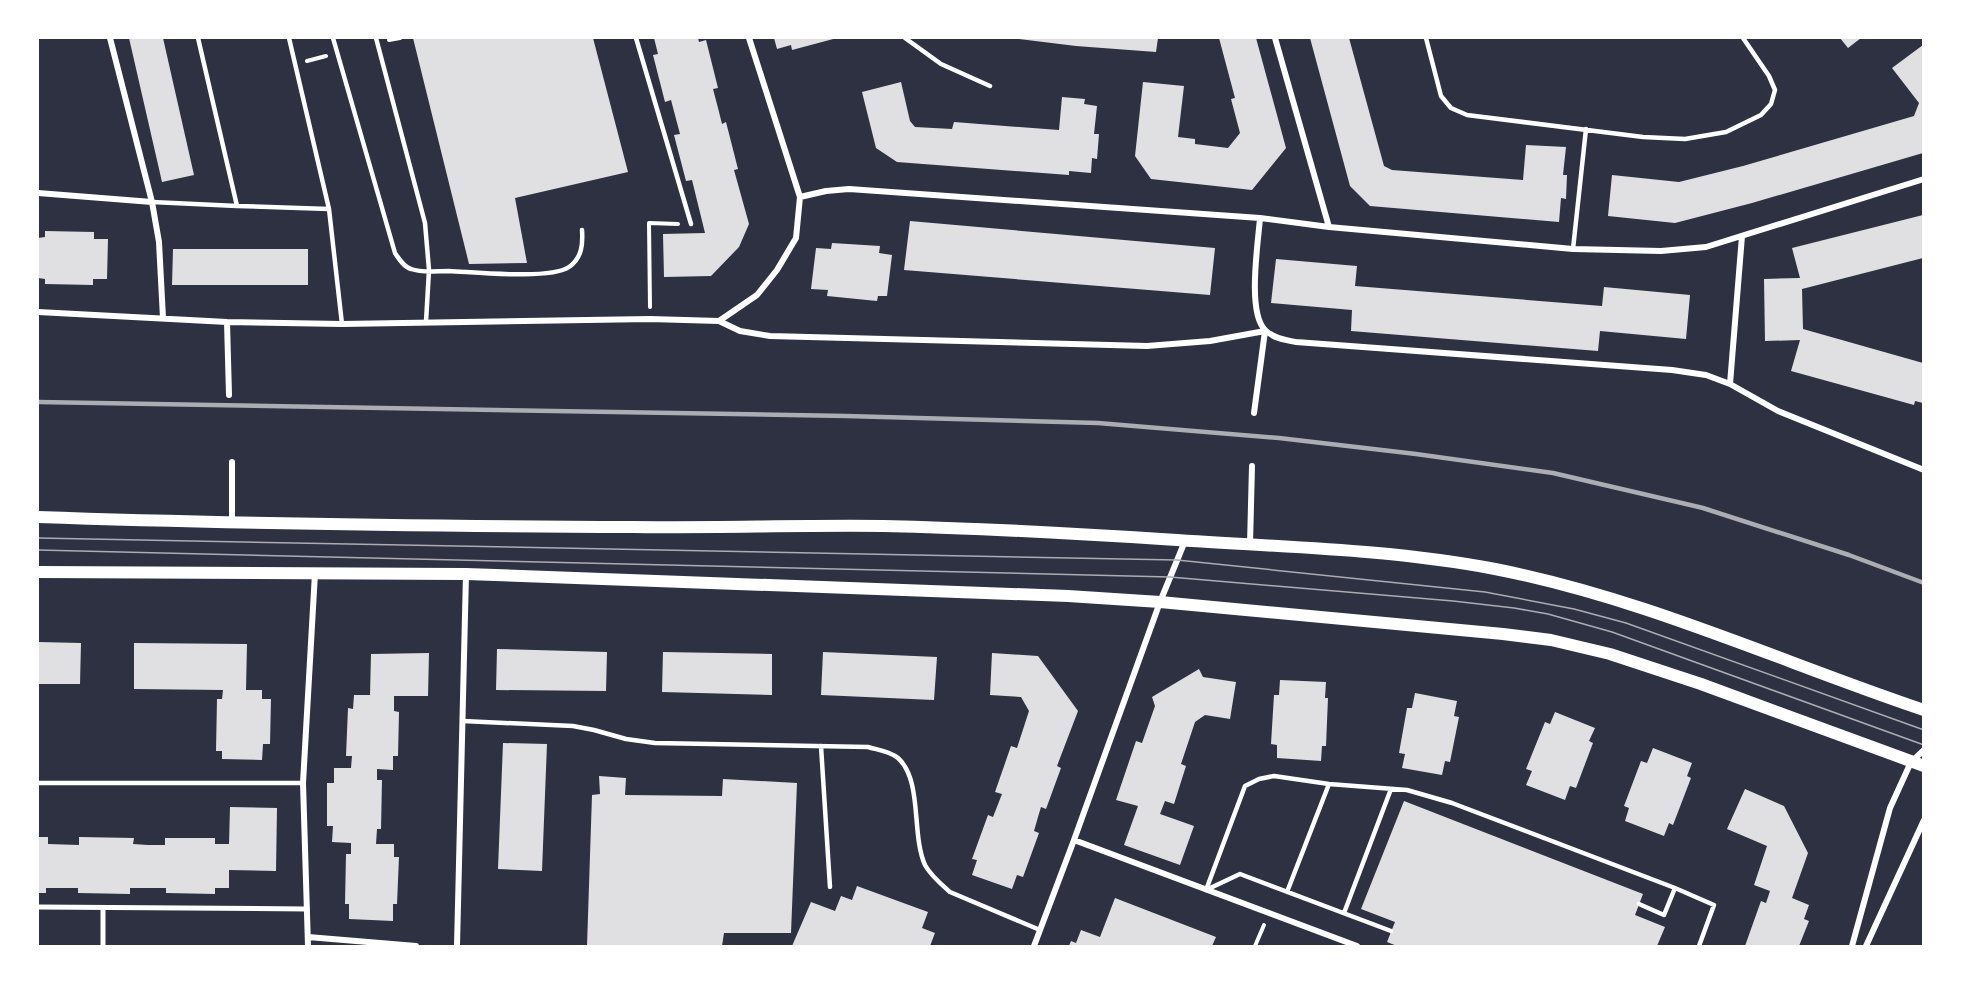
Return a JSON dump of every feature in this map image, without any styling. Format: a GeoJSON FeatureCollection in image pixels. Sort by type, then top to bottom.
{"type":"FeatureCollection","features":[{"type":"Feature","properties":{"kind":"main road"},"geometry":{"type":"LineString","coordinates":[[38,517],[232,524],[884,526],[1070,533],[1396,555],[1534,577],[1643,609],[1923,710]]}},
{"type":"Feature","properties":{"kind":"main road"},"geometry":{"type":"LineString","coordinates":[[38,572],[466,574],[1068,596],[1388,623],[1551,640],[1610,654],[1701,684],[1917,764]]}},
{"type":"Feature","properties":{"kind":"street"},"geometry":{"type":"LineString","coordinates":[[110,38],[152,202],[159,242],[163,318]]}},
{"type":"Feature","properties":{"kind":"street"},"geometry":{"type":"LineString","coordinates":[[719,321],[757,295],[777,270],[796,238],[800,197],[749,38]]}},
{"type":"Feature","properties":{"kind":"street"},"geometry":{"type":"LineString","coordinates":[[1275,38],[1329,227]]}},
{"type":"Feature","properties":{"kind":"street"},"geometry":{"type":"LineString","coordinates":[[800,197],[849,189],[1260,218],[1329,227],[1574,249],[1661,251],[1706,247],[1923,179]]}},
{"type":"Feature","properties":{"kind":"street"},"geometry":{"type":"LineString","coordinates":[[38,193],[152,202]]}},
{"type":"Feature","properties":{"kind":"street"},"geometry":{"type":"LineString","coordinates":[[1260,218],[1255,285],[1256,309],[1265,331],[1279,338],[1296,342],[1672,370],[1706,375],[1730,384],[1778,411],[1923,470]]}},
{"type":"Feature","properties":{"kind":"street"},"geometry":{"type":"LineString","coordinates":[[1730,384],[1742,236]]}},
{"type":"Feature","properties":{"kind":"street"},"geometry":{"type":"LineString","coordinates":[[38,312],[227,322],[342,324],[650,319],[719,321],[740,331],[770,336],[1147,346],[1210,341],[1265,331]]}},
{"type":"Feature","properties":{"kind":"street"},"geometry":{"type":"LineString","coordinates":[[227,322],[229,395]]}},
{"type":"Feature","properties":{"kind":"street"},"geometry":{"type":"LineString","coordinates":[[1254,413],[1265,331]]}},
{"type":"Feature","properties":{"kind":"street"},"geometry":{"type":"LineString","coordinates":[[232,462],[232,524]]}},
{"type":"Feature","properties":{"kind":"street"},"geometry":{"type":"LineString","coordinates":[[1250,544],[1252,466]]}},
{"type":"Feature","properties":{"kind":"street"},"geometry":{"type":"LineString","coordinates":[[1034,946],[1160,602],[1185,541]]}},
{"type":"Feature","properties":{"kind":"street"},"geometry":{"type":"LineString","coordinates":[[308,946],[303,783],[315,573]]}},
{"type":"Feature","properties":{"kind":"street"},"geometry":{"type":"LineString","coordinates":[[457,946],[466,574]]}},
{"type":"Feature","properties":{"kind":"street"},"geometry":{"type":"LineString","coordinates":[[1852,946],[1890,808],[1923,750]]}},
{"type":"Feature","properties":{"kind":"street"},"geometry":{"type":"LineString","coordinates":[[1866,946],[1923,820]]}},
{"type":"Feature","properties":{"kind":"street"},"geometry":{"type":"LineString","coordinates":[[1074,840],[1357,946]]}},
{"type":"Feature","properties":{"kind":"street"},"geometry":{"type":"LineString","coordinates":[[38,907],[307,909]]}},
{"type":"Feature","properties":{"kind":"street"},"geometry":{"type":"LineString","coordinates":[[103,908],[103,946]]}},
{"type":"Feature","properties":{"kind":"street"},"geometry":{"type":"LineString","coordinates":[[308,937],[416,946]]}},
{"type":"Feature","properties":{"kind":"lane"},"geometry":{"type":"LineString","coordinates":[[198,38],[237,206]]}},
{"type":"Feature","properties":{"kind":"lane"},"geometry":{"type":"LineString","coordinates":[[289,38],[329,209],[342,324]]}},
{"type":"Feature","properties":{"kind":"lane"},"geometry":{"type":"LineString","coordinates":[[333,38],[395,253],[402,263],[411,269],[508,274],[551,273],[568,268],[578,258],[583,247],[582,230]]}},
{"type":"Feature","properties":{"kind":"lane"},"geometry":{"type":"LineString","coordinates":[[376,38],[425,223],[429,270],[426,322]]}},
{"type":"Feature","properties":{"kind":"lane"},"geometry":{"type":"LineString","coordinates":[[636,38],[691,224]]}},
{"type":"Feature","properties":{"kind":"lane"},"geometry":{"type":"LineString","coordinates":[[905,38],[941,64],[990,86]]}},
{"type":"Feature","properties":{"kind":"lane"},"geometry":{"type":"LineString","coordinates":[[1426,38],[1441,96],[1451,108],[1467,115],[1642,137],[1685,139],[1726,132],[1761,116],[1771,104],[1774,90],[1769,76],[1743,38]]}},
{"type":"Feature","properties":{"kind":"lane"},"geometry":{"type":"LineString","coordinates":[[1574,249],[1586,129]]}},
{"type":"Feature","properties":{"kind":"lane"},"geometry":{"type":"LineString","coordinates":[[152,202],[329,209]]}},
{"type":"Feature","properties":{"kind":"lane"},"geometry":{"type":"LineString","coordinates":[[464,721],[573,726],[626,739],[655,743],[868,747],[888,752],[898,758],[906,770],[912,786],[918,846],[926,867],[938,882],[950,892],[1040,930]]}},
{"type":"Feature","properties":{"kind":"lane"},"geometry":{"type":"LineString","coordinates":[[821,746],[830,887]]}},
{"type":"Feature","properties":{"kind":"lane"},"geometry":{"type":"LineString","coordinates":[[1206,890],[1245,786],[1259,778],[1274,776],[1329,784],[1407,790],[1452,803],[1675,888],[1714,906],[1699,946]]}},
{"type":"Feature","properties":{"kind":"lane"},"geometry":{"type":"LineString","coordinates":[[38,783],[303,783]]}},
{"type":"Feature","properties":{"kind":"lane"},"geometry":{"type":"LineString","coordinates":[[1287,892],[1329,784]]}},
{"type":"Feature","properties":{"kind":"lane"},"geometry":{"type":"LineString","coordinates":[[1344,913],[1390,789]]}},
{"type":"Feature","properties":{"kind":"lane"},"geometry":{"type":"LineString","coordinates":[[1206,890],[1240,874],[1391,931]]}},
{"type":"Feature","properties":{"kind":"lane"},"geometry":{"type":"LineString","coordinates":[[1639,904],[1664,915],[1675,888]]}},
{"type":"Feature","properties":{"kind":"path"},"geometry":{"type":"LineString","coordinates":[[650,319],[649,224],[691,224]]}},
{"type":"Feature","properties":{"kind":"path"},"geometry":{"type":"LineString","coordinates":[[1255,946],[1269,914]]}},
{"type":"Feature","properties":{"kind":"building"},"geometry":{"type":"Polygon","coordinates":[[[129,38],[163,38],[194,175],[162,182],[129,38]]]}},
{"type":"Feature","properties":{"kind":"building"},"geometry":{"type":"Polygon","coordinates":[[[413,38],[593,38],[628,172],[515,198],[527,263],[469,264],[413,38]]]}},
{"type":"Feature","properties":{"kind":"building"},"geometry":{"type":"Polygon","coordinates":[[[654,38],[698,38],[699,42],[706,40],[718,88],[713,89],[722,124],[726,122],[738,169],[734,170],[749,224],[739,247],[711,276],[664,277],[663,234],[705,233],[692,180],[686,181],[674,135],[680,134],[671,100],[665,102],[653,55],[658,54],[654,38]]]}},
{"type":"Feature","properties":{"kind":"building"},"geometry":{"type":"Polygon","coordinates":[[[774,38],[837,38],[792,50],[791,45],[777,49],[774,38]]]}},
{"type":"Feature","properties":{"kind":"building"},"geometry":{"type":"Polygon","coordinates":[[[1019,38],[1158,38],[1156,52],[1076,46],[1019,38]]]}},
{"type":"Feature","properties":{"kind":"building"},"geometry":{"type":"Polygon","coordinates":[[[1219,38],[1256,38],[1286,148],[1252,190],[1151,179],[1135,156],[1143,82],[1184,86],[1178,137],[1195,139],[1195,144],[1228,148],[1240,133],[1231,99],[1235,98],[1219,38]]]}},
{"type":"Feature","properties":{"kind":"building"},"geometry":{"type":"Polygon","coordinates":[[[1310,38],[1349,38],[1384,166],[1392,170],[1523,180],[1526,145],[1566,147],[1563,175],[1567,175],[1566,199],[1561,198],[1559,222],[1370,206],[1350,186],[1310,38]]]}},
{"type":"Feature","properties":{"kind":"building"},"geometry":{"type":"Polygon","coordinates":[[[1840,38],[1861,38],[1848,48],[1840,38]]]}},
{"type":"Feature","properties":{"kind":"building"},"geometry":{"type":"Polygon","coordinates":[[[1923,45],[1923,153],[1675,223],[1608,216],[1612,175],[1679,182],[1743,166],[1914,116],[1919,103],[1892,68],[1923,45]]]}},
{"type":"Feature","properties":{"kind":"building"},"geometry":{"type":"Polygon","coordinates":[[[901,82],[910,121],[915,127],[952,129],[954,122],[1059,130],[1062,97],[1085,99],[1084,104],[1097,106],[1094,134],[1099,134],[1097,159],[1092,158],[1091,173],[1069,171],[1069,175],[897,162],[876,148],[862,92],[901,82]]]}},
{"type":"Feature","properties":{"kind":"building"},"geometry":{"type":"Polygon","coordinates":[[[1923,215],[1923,258],[1802,289],[1803,329],[1923,363],[1923,403],[1915,401],[1914,405],[1791,371],[1800,340],[1765,341],[1764,279],[1800,278],[1792,248],[1923,215]]]}},
{"type":"Feature","properties":{"kind":"building"},"geometry":{"type":"Polygon","coordinates":[[[910,221],[1215,248],[1210,295],[904,270],[910,221]]]}},
{"type":"Feature","properties":{"kind":"building"},"geometry":{"type":"Polygon","coordinates":[[[45,231],[94,232],[94,239],[108,239],[107,279],[93,279],[93,285],[45,284],[45,279],[38,278],[38,238],[45,237],[45,231]]]}},
{"type":"Feature","properties":{"kind":"building"},"geometry":{"type":"Polygon","coordinates":[[[832,243],[880,246],[879,253],[892,255],[887,296],[878,296],[877,301],[827,296],[828,290],[811,289],[816,248],[831,249],[832,243]]]}},
{"type":"Feature","properties":{"kind":"building"},"geometry":{"type":"Polygon","coordinates":[[[173,249],[308,249],[308,285],[172,285],[173,249]]]}},
{"type":"Feature","properties":{"kind":"building"},"geometry":{"type":"Polygon","coordinates":[[[1276,259],[1357,266],[1355,286],[1602,306],[1604,287],[1690,295],[1686,339],[1600,331],[1598,351],[1351,331],[1352,310],[1271,303],[1276,259]]]}},
{"type":"Feature","properties":{"kind":"building"},"geometry":{"type":"Polygon","coordinates":[[[38,642],[81,643],[80,684],[38,684],[38,642]]]}},
{"type":"Feature","properties":{"kind":"building"},"geometry":{"type":"Polygon","coordinates":[[[134,643],[247,644],[246,690],[262,690],[262,699],[271,699],[270,744],[263,744],[262,760],[222,759],[222,751],[216,751],[217,699],[222,699],[223,690],[134,689],[134,643]]]}},
{"type":"Feature","properties":{"kind":"building"},"geometry":{"type":"Polygon","coordinates":[[[497,649],[607,652],[606,691],[496,690],[497,649]]]}},
{"type":"Feature","properties":{"kind":"building"},"geometry":{"type":"Polygon","coordinates":[[[663,652],[772,654],[772,695],[662,692],[663,652]]]}},
{"type":"Feature","properties":{"kind":"building"},"geometry":{"type":"Polygon","coordinates":[[[823,652],[937,657],[934,700],[821,695],[823,652]]]}},
{"type":"Feature","properties":{"kind":"building"},"geometry":{"type":"Polygon","coordinates":[[[429,653],[428,696],[394,696],[394,711],[399,712],[398,756],[393,756],[393,770],[377,769],[377,780],[382,780],[381,829],[377,829],[376,844],[394,844],[394,857],[399,857],[397,904],[393,904],[393,921],[349,919],[349,904],[345,904],[346,854],[351,854],[351,843],[332,842],[333,826],[327,826],[327,783],[334,783],[334,768],[351,768],[352,756],[346,756],[348,708],[353,709],[354,695],[370,695],[371,654],[429,653]]]}},
{"type":"Feature","properties":{"kind":"building"},"geometry":{"type":"Polygon","coordinates":[[[992,653],[1038,656],[1078,711],[1057,766],[1061,768],[1046,809],[1041,807],[1034,831],[1039,833],[1023,877],[1017,875],[1012,889],[972,875],[977,860],[972,859],[988,815],[993,817],[1002,794],[995,792],[1011,746],[1017,748],[1029,711],[1021,697],[990,695],[992,653]]]}},
{"type":"Feature","properties":{"kind":"building"},"geometry":{"type":"Polygon","coordinates":[[[1199,669],[1203,677],[1236,682],[1230,719],[1205,715],[1195,722],[1181,764],[1186,766],[1174,804],[1165,801],[1160,814],[1194,826],[1180,865],[1124,845],[1138,806],[1116,800],[1136,741],[1142,743],[1155,706],[1152,697],[1199,669]]]}},
{"type":"Feature","properties":{"kind":"building"},"geometry":{"type":"Polygon","coordinates":[[[1280,680],[1326,682],[1325,698],[1328,698],[1326,746],[1322,746],[1321,761],[1277,758],[1277,745],[1271,744],[1274,695],[1279,695],[1280,680]]]}},
{"type":"Feature","properties":{"kind":"building"},"geometry":{"type":"Polygon","coordinates":[[[1415,693],[1457,701],[1454,716],[1459,717],[1450,762],[1445,761],[1442,775],[1402,768],[1405,754],[1399,753],[1407,708],[1412,708],[1415,693]]]}},
{"type":"Feature","properties":{"kind":"building"},"geometry":{"type":"Polygon","coordinates":[[[1555,712],[1595,728],[1589,741],[1593,743],[1576,788],[1570,786],[1565,800],[1526,785],[1532,771],[1526,769],[1545,722],[1550,724],[1555,712]]]}},
{"type":"Feature","properties":{"kind":"building"},"geometry":{"type":"Polygon","coordinates":[[[503,743],[547,744],[542,871],[498,869],[503,743]]]}},
{"type":"Feature","properties":{"kind":"building"},"geometry":{"type":"Polygon","coordinates":[[[1653,748],[1692,763],[1687,776],[1691,778],[1673,825],[1669,823],[1664,836],[1625,821],[1629,808],[1624,806],[1641,761],[1647,763],[1653,748]]]}},
{"type":"Feature","properties":{"kind":"building"},"geometry":{"type":"Polygon","coordinates":[[[599,776],[626,778],[625,795],[722,796],[723,779],[797,783],[791,933],[724,933],[722,946],[587,946],[592,795],[600,794],[599,776]]]}},
{"type":"Feature","properties":{"kind":"building"},"geometry":{"type":"Polygon","coordinates":[[[1745,789],[1784,806],[1808,853],[1792,898],[1809,905],[1804,919],[1809,921],[1799,946],[1745,946],[1761,901],[1766,903],[1770,891],[1754,885],[1767,846],[1727,829],[1745,789]]]}},
{"type":"Feature","properties":{"kind":"building"},"geometry":{"type":"Polygon","coordinates":[[[1404,801],[1643,894],[1635,915],[1665,927],[1657,946],[1397,946],[1387,942],[1395,922],[1361,909],[1404,801]]]}},
{"type":"Feature","properties":{"kind":"building"},"geometry":{"type":"Polygon","coordinates":[[[230,807],[277,808],[276,871],[229,870],[229,888],[215,888],[215,894],[166,893],[166,888],[130,888],[130,894],[78,893],[78,888],[46,888],[46,893],[38,893],[38,837],[48,837],[48,844],[79,845],[79,837],[134,838],[133,844],[148,845],[165,845],[165,838],[215,838],[215,844],[229,844],[230,807]]]}},
{"type":"Feature","properties":{"kind":"building"},"geometry":{"type":"Polygon","coordinates":[[[857,886],[928,912],[922,928],[935,933],[930,946],[792,946],[811,902],[835,911],[841,896],[852,900],[857,886]]]}},
{"type":"Feature","properties":{"kind":"building"},"geometry":{"type":"Polygon","coordinates":[[[1115,898],[1216,937],[1212,946],[1069,946],[1071,941],[1076,943],[1081,930],[1100,937],[1115,898]]]}},
{"type":"Feature","properties":{"kind":"tram line"},"geometry":{"type":"LineString","coordinates":[[38,538],[1177,560],[1485,592],[1574,609],[1626,623],[1924,730]]}},
{"type":"Feature","properties":{"kind":"tram line"},"geometry":{"type":"LineString","coordinates":[[38,550],[1170,577],[1453,601],[1548,614],[1612,632],[1924,745]]}},
{"type":"Feature","properties":{"kind":"railway"},"geometry":{"type":"LineString","coordinates":[[38,402],[846,416],[1098,423],[1279,438],[1553,473],[1703,508],[1849,555],[1924,583]]}}]}
